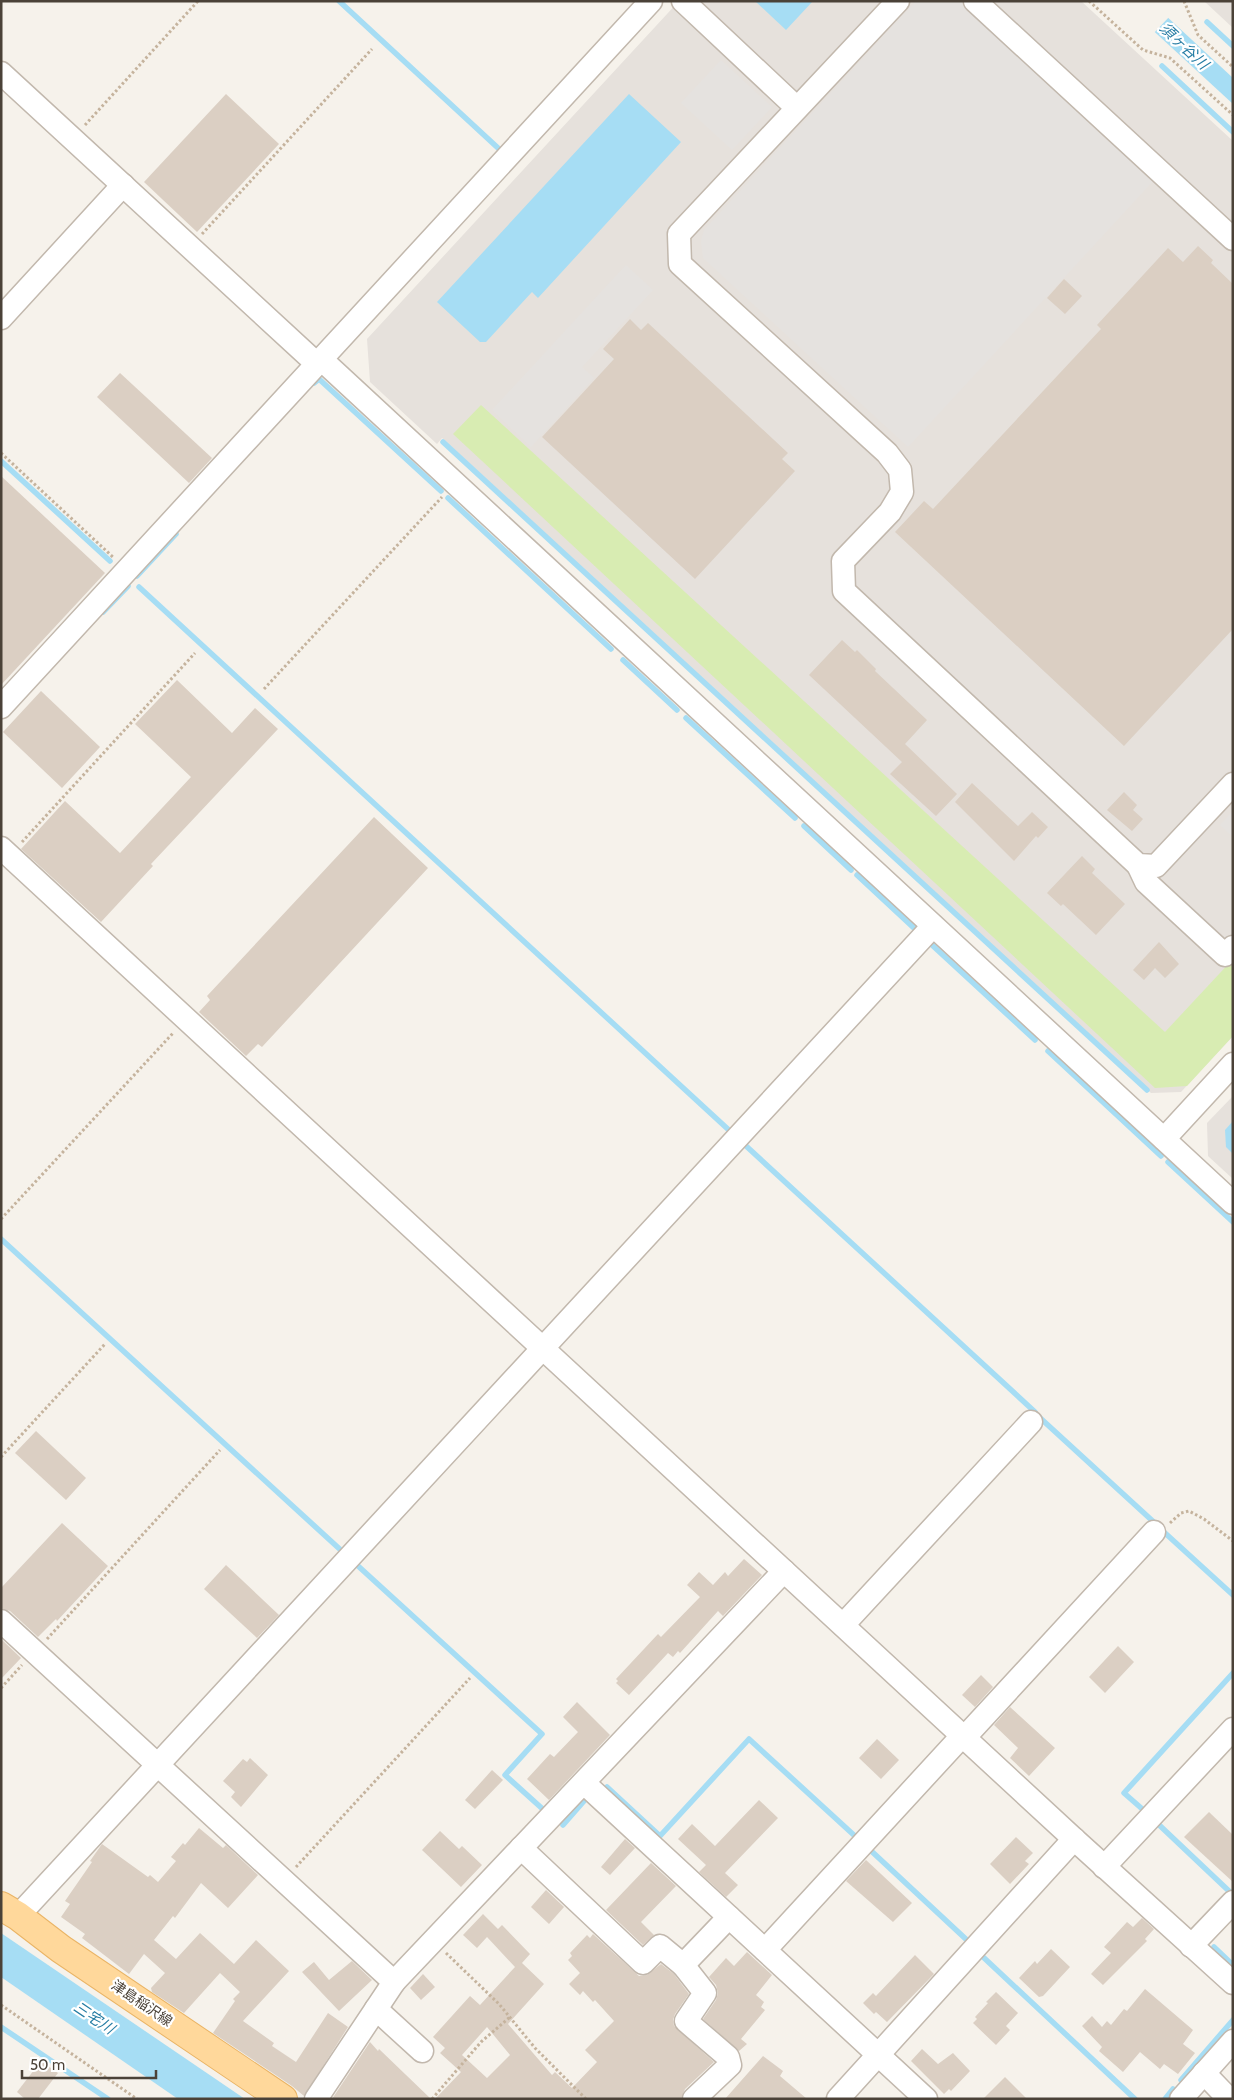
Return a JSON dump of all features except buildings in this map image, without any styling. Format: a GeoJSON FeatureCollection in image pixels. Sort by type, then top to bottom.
{"type":"FeatureCollection","features":[{"type":"Feature","properties":{"kind":"main road","name":"津島稲沢線"},"geometry":{"type":"LineString","coordinates":[[10,1911],[61,1950],[283,2099]]}},
{"type":"Feature","properties":{"kind":"street"},"geometry":{"type":"LineString","coordinates":[[1,707],[651,1]]}},
{"type":"Feature","properties":{"kind":"street"},"geometry":{"type":"LineString","coordinates":[[684,1],[797,108]]}},
{"type":"Feature","properties":{"kind":"street"},"geometry":{"type":"LineString","coordinates":[[898,1],[679,234],[680,264],[887,453],[900,470],[902,492],[890,512],[843,561],[844,591],[1138,865],[1146,882],[1225,955],[1233,947]]}},
{"type":"Feature","properties":{"kind":"street"},"geometry":{"type":"LineString","coordinates":[[975,1],[1233,239]]}},
{"type":"Feature","properties":{"kind":"street"},"geometry":{"type":"LineString","coordinates":[[1,73],[190,247],[455,483],[1233,1203]]}},
{"type":"Feature","properties":{"kind":"street"},"geometry":{"type":"LineString","coordinates":[[1,318],[123,186]]}},
{"type":"Feature","properties":{"kind":"street"},"geometry":{"type":"LineString","coordinates":[[1138,865],[1156,866],[1233,784]]}},
{"type":"Feature","properties":{"kind":"street"},"geometry":{"type":"LineString","coordinates":[[5,852],[1104,1867],[1233,1983]]}},
{"type":"Feature","properties":{"kind":"street"},"geometry":{"type":"LineString","coordinates":[[10,1911],[158,1765],[933,926]]}},
{"type":"Feature","properties":{"kind":"street"},"geometry":{"type":"LineString","coordinates":[[1164,1139],[1233,1064]]}},
{"type":"Feature","properties":{"kind":"street"},"geometry":{"type":"LineString","coordinates":[[842,1625],[1030,1422]]}},
{"type":"Feature","properties":{"kind":"street"},"geometry":{"type":"LineString","coordinates":[[765,1950],[1154,1532]]}},
{"type":"Feature","properties":{"kind":"street"},"geometry":{"type":"LineString","coordinates":[[316,2099],[394,1982],[784,1571]]}},
{"type":"Feature","properties":{"kind":"street"},"geometry":{"type":"LineString","coordinates":[[1,1621],[394,1982]]}},
{"type":"Feature","properties":{"kind":"street"},"geometry":{"type":"LineString","coordinates":[[1104,1867],[1233,1729]]}},
{"type":"Feature","properties":{"kind":"street"},"geometry":{"type":"LineString","coordinates":[[584,1783],[926,2099]]}},
{"type":"Feature","properties":{"kind":"street"},"geometry":{"type":"LineString","coordinates":[[838,2099],[1074,1839]]}},
{"type":"Feature","properties":{"kind":"street"},"geometry":{"type":"LineString","coordinates":[[521,1848],[643,1962],[660,1946],[683,1965],[705,1993],[686,2021],[728,2058],[730,2065],[694,2099]]}},
{"type":"Feature","properties":{"kind":"street"},"geometry":{"type":"LineString","coordinates":[[1191,1946],[1233,1902]]}},
{"type":"Feature","properties":{"kind":"street"},"geometry":{"type":"LineString","coordinates":[[683,1965],[729,1917]]}},
{"type":"Feature","properties":{"kind":"street"},"geometry":{"type":"LineString","coordinates":[[376,2008],[422,2051]]}},
{"type":"Feature","properties":{"kind":"street"},"geometry":{"type":"LineString","coordinates":[[1182,2099],[1233,2041]]}},
{"type":"Feature","properties":{"kind":"street"},"geometry":{"type":"LineString","coordinates":[[1204,2073],[1229,2099]]}},
{"type":"Feature","properties":{"kind":"path"},"geometry":{"type":"LineString","coordinates":[[73,139],[198,1]]}},
{"type":"Feature","properties":{"kind":"path"},"geometry":{"type":"LineString","coordinates":[[1090,1],[1143,50],[1170,58],[1233,115]]}},
{"type":"Feature","properties":{"kind":"path"},"geometry":{"type":"LineString","coordinates":[[1184,1],[1198,35],[1233,67]]}},
{"type":"Feature","properties":{"kind":"path"},"geometry":{"type":"LineString","coordinates":[[190,247],[372,49]]}},
{"type":"Feature","properties":{"kind":"path"},"geometry":{"type":"LineString","coordinates":[[1,453],[127,570]]}},
{"type":"Feature","properties":{"kind":"path"},"geometry":{"type":"LineString","coordinates":[[264,690],[455,483]]}},
{"type":"Feature","properties":{"kind":"path"},"geometry":{"type":"LineString","coordinates":[[5,852],[196,653]]}},
{"type":"Feature","properties":{"kind":"path"},"geometry":{"type":"LineString","coordinates":[[1,1219],[186,1019]]}},
{"type":"Feature","properties":{"kind":"path"},"geometry":{"type":"LineString","coordinates":[[1,1457],[105,1344]]}},
{"type":"Feature","properties":{"kind":"path"},"geometry":{"type":"LineString","coordinates":[[1,1688],[220,1450]]}},
{"type":"Feature","properties":{"kind":"path"},"geometry":{"type":"LineString","coordinates":[[1154,1532],[1158,1533],[1181,1513],[1189,1511],[1204,1519],[1233,1541]]}},
{"type":"Feature","properties":{"kind":"path"},"geometry":{"type":"LineString","coordinates":[[284,1880],[470,1678]]}},
{"type":"Feature","properties":{"kind":"path"},"geometry":{"type":"LineString","coordinates":[[433,1941],[499,2004],[535,2048],[586,2099]]}},
{"type":"Feature","properties":{"kind":"path"},"geometry":{"type":"LineString","coordinates":[[1,2005],[137,2099]]}},
{"type":"Feature","properties":{"kind":"path"},"geometry":{"type":"LineString","coordinates":[[432,2099],[481,2042],[510,2017]]}},
{"type":"Feature","properties":{"kind":"shaded area"},"geometry":{"type":"Polygon","coordinates":[[[679,1],[1081,1],[1233,141],[1233,1036],[1181,1092],[1151,1093],[442,438],[437,444],[370,382],[367,339],[679,1]]]}},
{"type":"Feature","properties":{"kind":"shaded area"},"geometry":{"type":"Polygon","coordinates":[[[916,1],[966,1],[1155,179],[908,447],[703,258],[701,241],[704,230],[916,1]]]}},
{"type":"Feature","properties":{"kind":"shaded area"},"geometry":{"type":"Polygon","coordinates":[[[1204,1],[1233,1],[1233,28],[1204,1]]]}},
{"type":"Feature","properties":{"kind":"shaded area"},"geometry":{"type":"Polygon","coordinates":[[[721,60],[772,107],[732,150],[681,103],[721,60]]]}},
{"type":"Feature","properties":{"kind":"shaded area"},"geometry":{"type":"Polygon","coordinates":[[[626,265],[653,290],[582,367],[594,378],[531,447],[492,410],[626,265]]]}},
{"type":"Feature","properties":{"kind":"shaded area"},"geometry":{"type":"Polygon","coordinates":[[[1233,811],[1233,837],[1220,825],[1233,811]]]}},
{"type":"Feature","properties":{"kind":"shaded area"},"geometry":{"type":"Polygon","coordinates":[[[1233,1096],[1233,1179],[1208,1156],[1207,1123],[1233,1096]]]}},
{"type":"Feature","properties":{"kind":"green space"},"geometry":{"type":"Polygon","coordinates":[[[481,405],[1165,1032],[1233,959],[1233,1036],[1187,1086],[1155,1088],[453,434],[481,405]]]}},
{"type":"Feature","properties":{"kind":"water"},"geometry":{"type":"Polygon","coordinates":[[[755,1],[813,1],[786,30],[755,1]]]}},
{"type":"Feature","properties":{"kind":"water","name":"須ヶ谷川"},"geometry":{"type":"Polygon","coordinates":[[[1121,1],[1150,1],[1233,78],[1233,104],[1121,1]]]}},
{"type":"Feature","properties":{"kind":"water"},"geometry":{"type":"Polygon","coordinates":[[[629,94],[681,142],[538,298],[532,292],[486,342],[480,342],[437,302],[629,94]]]}},
{"type":"Feature","properties":{"kind":"water"},"geometry":{"type":"Polygon","coordinates":[[[1233,1121],[1233,1154],[1226,1147],[1225,1130],[1233,1121]]]}},
{"type":"Feature","properties":{"kind":"water","name":"三宅川"},"geometry":{"type":"Polygon","coordinates":[[[1,1933],[245,2099],[178,2099],[1,1977],[1,1933]]]}},
{"type":"Feature","properties":{"kind":"pier"},"geometry":{"type":"Polygon","coordinates":[[[1118,1],[1154,1],[1170,16],[1153,34],[1118,1]]]}},
{"type":"Feature","properties":{"kind":"waterway"},"geometry":{"type":"LineString","coordinates":[[339,1],[498,148]]}},
{"type":"Feature","properties":{"kind":"waterway"},"geometry":{"type":"LineString","coordinates":[[1207,22],[1233,46]]}},
{"type":"Feature","properties":{"kind":"waterway"},"geometry":{"type":"LineString","coordinates":[[1162,66],[1233,132]]}},
{"type":"Feature","properties":{"kind":"waterway"},"geometry":{"type":"LineString","coordinates":[[314,383],[319,379],[441,491]]}},
{"type":"Feature","properties":{"kind":"waterway"},"geometry":{"type":"LineString","coordinates":[[443,442],[1147,1090]]}},
{"type":"Feature","properties":{"kind":"waterway"},"geometry":{"type":"LineString","coordinates":[[1,461],[110,561]]}},
{"type":"Feature","properties":{"kind":"waterway"},"geometry":{"type":"LineString","coordinates":[[448,498],[611,649]]}},
{"type":"Feature","properties":{"kind":"waterway"},"geometry":{"type":"LineString","coordinates":[[137,576],[176,534]]}},
{"type":"Feature","properties":{"kind":"waterway"},"geometry":{"type":"LineString","coordinates":[[103,612],[128,586]]}},
{"type":"Feature","properties":{"kind":"waterway"},"geometry":{"type":"LineString","coordinates":[[139,587],[731,1132]]}},
{"type":"Feature","properties":{"kind":"waterway"},"geometry":{"type":"LineString","coordinates":[[623,660],[677,710]]}},
{"type":"Feature","properties":{"kind":"waterway"},"geometry":{"type":"LineString","coordinates":[[686,718],[795,818]]}},
{"type":"Feature","properties":{"kind":"waterway"},"geometry":{"type":"LineString","coordinates":[[804,826],[851,870]]}},
{"type":"Feature","properties":{"kind":"waterway"},"geometry":{"type":"LineString","coordinates":[[857,875],[915,929]]}},
{"type":"Feature","properties":{"kind":"waterway"},"geometry":{"type":"LineString","coordinates":[[932,945],[1035,1040]]}},
{"type":"Feature","properties":{"kind":"waterway"},"geometry":{"type":"LineString","coordinates":[[1048,1051],[1161,1156]]}},
{"type":"Feature","properties":{"kind":"waterway"},"geometry":{"type":"LineString","coordinates":[[745,1145],[1035,1412]]}},
{"type":"Feature","properties":{"kind":"waterway"},"geometry":{"type":"LineString","coordinates":[[1168,1162],[1233,1222]]}},
{"type":"Feature","properties":{"kind":"waterway"},"geometry":{"type":"LineString","coordinates":[[1,1239],[344,1553]]}},
{"type":"Feature","properties":{"kind":"waterway"},"geometry":{"type":"LineString","coordinates":[[1038,1416],[1157,1525]]}},
{"type":"Feature","properties":{"kind":"waterway"},"geometry":{"type":"LineString","coordinates":[[1165,1533],[1233,1595]]}},
{"type":"Feature","properties":{"kind":"waterway"},"geometry":{"type":"LineString","coordinates":[[357,1565],[542,1734],[505,1775],[546,1812]]}},
{"type":"Feature","properties":{"kind":"waterway"},"geometry":{"type":"LineString","coordinates":[[1148,1814],[1124,1793],[1233,1673]]}},
{"type":"Feature","properties":{"kind":"waterway"},"geometry":{"type":"LineString","coordinates":[[607,1787],[660,1836],[749,1739],[856,1837]]}},
{"type":"Feature","properties":{"kind":"waterway"},"geometry":{"type":"LineString","coordinates":[[563,1825],[584,1801]]}},
{"type":"Feature","properties":{"kind":"waterway"},"geometry":{"type":"LineString","coordinates":[[1156,1822],[1230,1892],[1227,1895]]}},
{"type":"Feature","properties":{"kind":"waterway"},"geometry":{"type":"LineString","coordinates":[[867,1847],[969,1942]]}},
{"type":"Feature","properties":{"kind":"waterway"},"geometry":{"type":"LineString","coordinates":[[1214,1947],[1233,1965]]}},
{"type":"Feature","properties":{"kind":"waterway"},"geometry":{"type":"LineString","coordinates":[[982,1956],[1135,2099]]}},
{"type":"Feature","properties":{"kind":"waterway"},"geometry":{"type":"LineString","coordinates":[[1181,2080],[1233,2020]]}},
{"type":"Feature","properties":{"kind":"waterway"},"geometry":{"type":"LineString","coordinates":[[1,2027],[108,2099]]}},
{"type":"Feature","properties":{"kind":"waterway"},"geometry":{"type":"LineString","coordinates":[[1165,2099],[1173,2089]]}}]}
